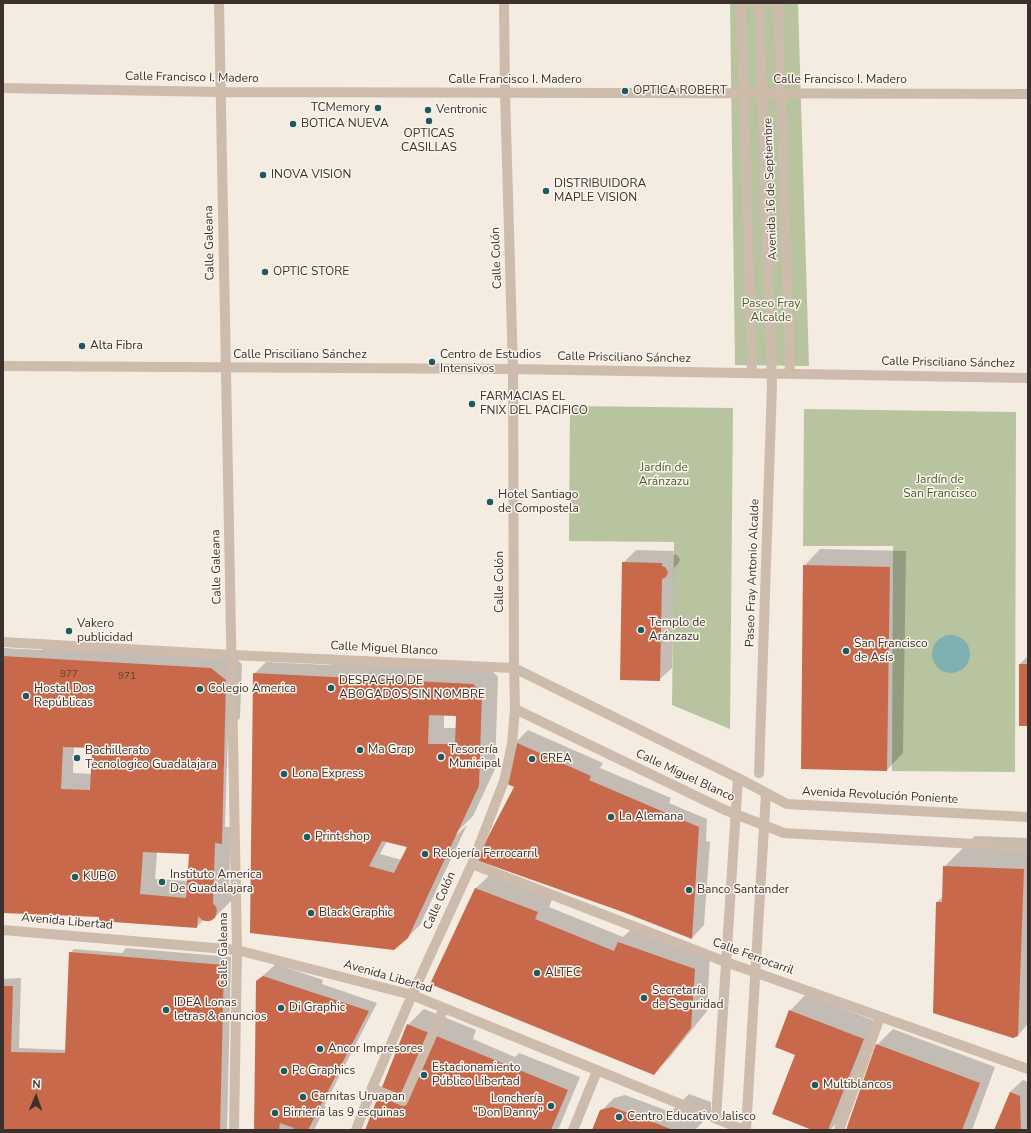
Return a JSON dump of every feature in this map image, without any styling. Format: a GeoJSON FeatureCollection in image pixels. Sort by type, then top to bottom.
{"type":"FeatureCollection","features":[{"type":"Feature","properties":{"kind":"street","name":"Calle Galeana"},"geometry":{"type":"LineString","coordinates":[[219,3],[238,950],[234,1130]]}},
{"type":"Feature","properties":{"kind":"street","name":"Calle Colón"},"geometry":{"type":"LineString","coordinates":[[356,1130],[372,1088],[412,995],[472,864],[504,781],[512,744],[515,709],[513,369],[505,93],[504,3]]}},
{"type":"Feature","properties":{"kind":"street","name":"Avenida 16 de Septiembre"},"geometry":{"type":"LineString","coordinates":[[741,3],[752,373]]}},
{"type":"Feature","properties":{"kind":"street","name":"Avenida 16 de Septiembre"},"geometry":{"type":"LineString","coordinates":[[760,3],[772,374]]}},
{"type":"Feature","properties":{"kind":"street","name":"Avenida 16 de Septiembre"},"geometry":{"type":"LineString","coordinates":[[778,3],[790,374]]}},
{"type":"Feature","properties":{"kind":"street","name":"Calle Francisco I. Madero"},"geometry":{"type":"LineString","coordinates":[[3,88],[220,92],[743,92],[781,94],[1028,94]]}},
{"type":"Feature","properties":{"kind":"street","name":"Calle Prisciliano Sánchez"},"geometry":{"type":"LineString","coordinates":[[3,366],[513,369],[1028,378]]}},
{"type":"Feature","properties":{"kind":"street","name":"Paseo Fray Antonio Alcalde"},"geometry":{"type":"LineString","coordinates":[[759,773],[772,374]]}},
{"type":"Feature","properties":{"kind":"street","name":"Calle Miguel Blanco"},"geometry":{"type":"LineString","coordinates":[[3,642],[232,655],[514,668],[738,778]]}},
{"type":"Feature","properties":{"kind":"street","name":"Calle Miguel Blanco"},"geometry":{"type":"LineString","coordinates":[[515,709],[736,814]]}},
{"type":"Feature","properties":{"kind":"street","name":"Avenida Revolución Poniente"},"geometry":{"type":"LineString","coordinates":[[738,778],[787,804],[1028,818]]}},
{"type":"Feature","properties":{"kind":"street"},"geometry":{"type":"LineString","coordinates":[[716,1119],[738,778]]}},
{"type":"Feature","properties":{"kind":"street"},"geometry":{"type":"LineString","coordinates":[[745,1130],[766,793]]}},
{"type":"Feature","properties":{"kind":"street"},"geometry":{"type":"LineString","coordinates":[[736,814],[784,833],[1028,847]]}},
{"type":"Feature","properties":{"kind":"street","name":"Calle Ferrocarril"},"geometry":{"type":"LineString","coordinates":[[472,864],[726,962],[1028,1069]]}},
{"type":"Feature","properties":{"kind":"street","name":"Avenida Libertad"},"geometry":{"type":"LineString","coordinates":[[3,930],[238,950],[412,995],[745,1130]]}},
{"type":"Feature","properties":{"kind":"street"},"geometry":{"type":"LineString","coordinates":[[372,1088],[403,1101],[444,1008]]}},
{"type":"Feature","properties":{"kind":"street"},"geometry":{"type":"LineString","coordinates":[[839,1130],[880,1016]]}},
{"type":"Feature","properties":{"kind":"street"},"geometry":{"type":"LineString","coordinates":[[573,1130],[597,1071]]}},
{"type":"Feature","properties":{"kind":"green space","name":"Paseo Fray Alcalde"},"geometry":{"type":"Polygon","coordinates":[[[730,3],[798,3],[809,366],[735,365],[730,3]]]}},
{"type":"Feature","properties":{"kind":"green space","name":"Jardín de Aránzazu"},"geometry":{"type":"Polygon","coordinates":[[[570,406],[733,408],[730,729],[672,705],[674,542],[569,541],[570,406]]]}},
{"type":"Feature","properties":{"kind":"green space","name":"Jardín de San Francisco"},"geometry":{"type":"Polygon","coordinates":[[[804,409],[1016,412],[1015,772],[892,771],[893,546],[803,546],[804,409]]]}},
{"type":"Feature","properties":{"kind":"water"},"geometry":{"type":"Polygon","coordinates":[[[951,635],[964,641],[970,654],[964,667],[951,673],[938,667],[932,654],[938,641],[951,635]]]}},
{"type":"Feature","properties":{"kind":"building","name":"Templo de Aránzazu"},"geometry":{"type":"Polygon","coordinates":[[[622,562],[662,563],[662,566],[665,567],[668,572],[666,577],[662,579],[660,681],[620,680],[622,562]]]}},
{"type":"Feature","properties":{"kind":"building","name":"San Francisco de Asís"},"geometry":{"type":"Polygon","coordinates":[[[803,565],[890,567],[887,771],[801,769],[803,565]]]}},
{"type":"Feature","properties":{"kind":"building"},"geometry":{"type":"Polygon","coordinates":[[[3,656],[211,668],[226,680],[222,844],[215,843],[213,903],[217,911],[215,918],[210,921],[205,921],[198,916],[197,928],[99,921],[99,917],[3,913],[3,656]],[[63,747],[61,789],[90,790],[92,748],[63,747]],[[143,852],[140,894],[186,898],[189,854],[143,852]]]}},
{"type":"Feature","properties":{"kind":"building"},"geometry":{"type":"Polygon","coordinates":[[[1019,664],[1028,664],[1028,726],[1019,726],[1019,664]]]}},
{"type":"Feature","properties":{"kind":"building"},"geometry":{"type":"Polygon","coordinates":[[[253,673],[473,684],[482,693],[479,786],[408,938],[394,950],[250,933],[253,673]],[[429,715],[428,744],[455,744],[456,716],[429,715]],[[382,841],[369,866],[394,873],[407,847],[382,841]]]}},
{"type":"Feature","properties":{"kind":"building"},"geometry":{"type":"Polygon","coordinates":[[[515,742],[591,776],[589,780],[699,827],[692,939],[623,912],[476,860],[514,787],[505,783],[515,742]]]}},
{"type":"Feature","properties":{"kind":"building"},"geometry":{"type":"Polygon","coordinates":[[[943,866],[1024,869],[1018,1036],[1013,1038],[933,1013],[936,902],[942,902],[943,866]]]}},
{"type":"Feature","properties":{"kind":"building"},"geometry":{"type":"Polygon","coordinates":[[[475,888],[538,912],[535,919],[614,951],[618,942],[695,969],[691,1028],[654,1075],[430,984],[475,888]]]}},
{"type":"Feature","properties":{"kind":"building"},"geometry":{"type":"Polygon","coordinates":[[[69,952],[224,965],[220,1130],[3,1130],[3,986],[13,986],[11,1052],[65,1053],[69,952]]]}},
{"type":"Feature","properties":{"kind":"building"},"geometry":{"type":"Polygon","coordinates":[[[263,976],[369,1011],[308,1130],[293,1130],[294,1128],[280,1123],[279,1130],[254,1130],[256,981],[263,976]]]}},
{"type":"Feature","properties":{"kind":"building","name":"Multiblancos"},"geometry":{"type":"Polygon","coordinates":[[[789,1010],[864,1039],[828,1130],[812,1130],[772,1114],[795,1055],[775,1047],[789,1010]]]}},
{"type":"Feature","properties":{"kind":"building","name":"Estacionamiento Público Libertad"},"geometry":{"type":"Polygon","coordinates":[[[407,1024],[568,1090],[551,1130],[365,1130],[407,1024]]]}},
{"type":"Feature","properties":{"kind":"building"},"geometry":{"type":"Polygon","coordinates":[[[876,1044],[980,1083],[962,1130],[846,1130],[876,1044]]]}},
{"type":"Feature","properties":{"kind":"building"},"geometry":{"type":"Polygon","coordinates":[[[1010,1092],[1020,1096],[1021,1130],[994,1130],[1010,1092]]]}},
{"type":"Feature","properties":{"kind":"building","name":"Centro Educativo Jalisco"},"geometry":{"type":"Polygon","coordinates":[[[612,1107],[673,1130],[592,1130],[600,1110],[612,1107]]]}},
{"type":"Feature","properties":{"kind":"place","name":"OPTICA ROBERT"},"geometry":{"type":"Point","coordinates":[625,91]}},
{"type":"Feature","properties":{"kind":"place","name":"TCMemory"},"geometry":{"type":"Point","coordinates":[378,108]}},
{"type":"Feature","properties":{"kind":"place","name":"Ventronic"},"geometry":{"type":"Point","coordinates":[428,110]}},
{"type":"Feature","properties":{"kind":"place","name":"OPTICAS CASILLAS"},"geometry":{"type":"Point","coordinates":[429,121]}},
{"type":"Feature","properties":{"kind":"place","name":"BOTICA NUEVA"},"geometry":{"type":"Point","coordinates":[293,124]}},
{"type":"Feature","properties":{"kind":"place","name":"INOVA VISION"},"geometry":{"type":"Point","coordinates":[263,175]}},
{"type":"Feature","properties":{"kind":"place","name":"DISTRIBUIDORA MAPLE VISION"},"geometry":{"type":"Point","coordinates":[546,191]}},
{"type":"Feature","properties":{"kind":"place","name":"OPTIC STORE"},"geometry":{"type":"Point","coordinates":[265,272]}},
{"type":"Feature","properties":{"kind":"place","name":"Alta Fibra"},"geometry":{"type":"Point","coordinates":[82,346]}},
{"type":"Feature","properties":{"kind":"place","name":"Centro de Estudios Intensivos"},"geometry":{"type":"Point","coordinates":[432,362]}},
{"type":"Feature","properties":{"kind":"place","name":"FARMACIAS EL FNIX DEL PACIFICO"},"geometry":{"type":"Point","coordinates":[472,404]}},
{"type":"Feature","properties":{"kind":"place","name":"Hotel Santiago de Compostela"},"geometry":{"type":"Point","coordinates":[490,502]}},
{"type":"Feature","properties":{"kind":"place","name":"Templo de Aránzazu"},"geometry":{"type":"Point","coordinates":[641,630]}},
{"type":"Feature","properties":{"kind":"place","name":"Vakero publicidad"},"geometry":{"type":"Point","coordinates":[69,631]}},
{"type":"Feature","properties":{"kind":"place","name":"San Francisco de Asís"},"geometry":{"type":"Point","coordinates":[846,651]}},
{"type":"Feature","properties":{"kind":"place","name":"DESPACHO DE ABOGADOS SIN NOMBRE"},"geometry":{"type":"Point","coordinates":[331,688]}},
{"type":"Feature","properties":{"kind":"place","name":"Colegio America"},"geometry":{"type":"Point","coordinates":[200,689]}},
{"type":"Feature","properties":{"kind":"place","name":"Hostal Dos Repúblicas"},"geometry":{"type":"Point","coordinates":[26,696]}},
{"type":"Feature","properties":{"kind":"place","name":"Ma Grap"},"geometry":{"type":"Point","coordinates":[360,750]}},
{"type":"Feature","properties":{"kind":"place","name":"Tesorería Municipal"},"geometry":{"type":"Point","coordinates":[441,757]}},
{"type":"Feature","properties":{"kind":"place","name":"Bachillerato Tecnologico Guadalajara"},"geometry":{"type":"Point","coordinates":[77,758]}},
{"type":"Feature","properties":{"kind":"place","name":"CREA"},"geometry":{"type":"Point","coordinates":[532,759]}},
{"type":"Feature","properties":{"kind":"place","name":"Lona Express"},"geometry":{"type":"Point","coordinates":[284,774]}},
{"type":"Feature","properties":{"kind":"place","name":"La Alemana"},"geometry":{"type":"Point","coordinates":[611,817]}},
{"type":"Feature","properties":{"kind":"place","name":"Print shop"},"geometry":{"type":"Point","coordinates":[307,837]}},
{"type":"Feature","properties":{"kind":"place","name":"Relojería Ferrocarril"},"geometry":{"type":"Point","coordinates":[425,854]}},
{"type":"Feature","properties":{"kind":"place","name":"KUBO"},"geometry":{"type":"Point","coordinates":[75,877]}},
{"type":"Feature","properties":{"kind":"place","name":"Instituto America De Guadalajara"},"geometry":{"type":"Point","coordinates":[162,882]}},
{"type":"Feature","properties":{"kind":"place","name":"Banco Santander"},"geometry":{"type":"Point","coordinates":[689,890]}},
{"type":"Feature","properties":{"kind":"place","name":"Black Graphic"},"geometry":{"type":"Point","coordinates":[311,913]}},
{"type":"Feature","properties":{"kind":"place","name":"ALTEC"},"geometry":{"type":"Point","coordinates":[537,973]}},
{"type":"Feature","properties":{"kind":"place","name":"Secretaría de Seguridad"},"geometry":{"type":"Point","coordinates":[644,998]}},
{"type":"Feature","properties":{"kind":"place","name":"Di Graphic"},"geometry":{"type":"Point","coordinates":[281,1008]}},
{"type":"Feature","properties":{"kind":"place","name":"IDEA Lonas letras & anuncios"},"geometry":{"type":"Point","coordinates":[166,1010]}},
{"type":"Feature","properties":{"kind":"place","name":"Ancor Impresores"},"geometry":{"type":"Point","coordinates":[320,1049]}},
{"type":"Feature","properties":{"kind":"place","name":"Pc Graphics"},"geometry":{"type":"Point","coordinates":[284,1071]}},
{"type":"Feature","properties":{"kind":"place","name":"Estacionamiento Público Libertad"},"geometry":{"type":"Point","coordinates":[424,1075]}},
{"type":"Feature","properties":{"kind":"place","name":"Multiblancos"},"geometry":{"type":"Point","coordinates":[815,1085]}},
{"type":"Feature","properties":{"kind":"place","name":"Carnitas Uruapan"},"geometry":{"type":"Point","coordinates":[303,1097]}},
{"type":"Feature","properties":{"kind":"place","name":"Lonchería \"Don Danny\""},"geometry":{"type":"Point","coordinates":[551,1106]}},
{"type":"Feature","properties":{"kind":"place","name":"Birriería las 9 esquinas"},"geometry":{"type":"Point","coordinates":[275,1113]}},
{"type":"Feature","properties":{"kind":"place","name":"Centro Educativo Jalisco"},"geometry":{"type":"Point","coordinates":[619,1117]}}]}
